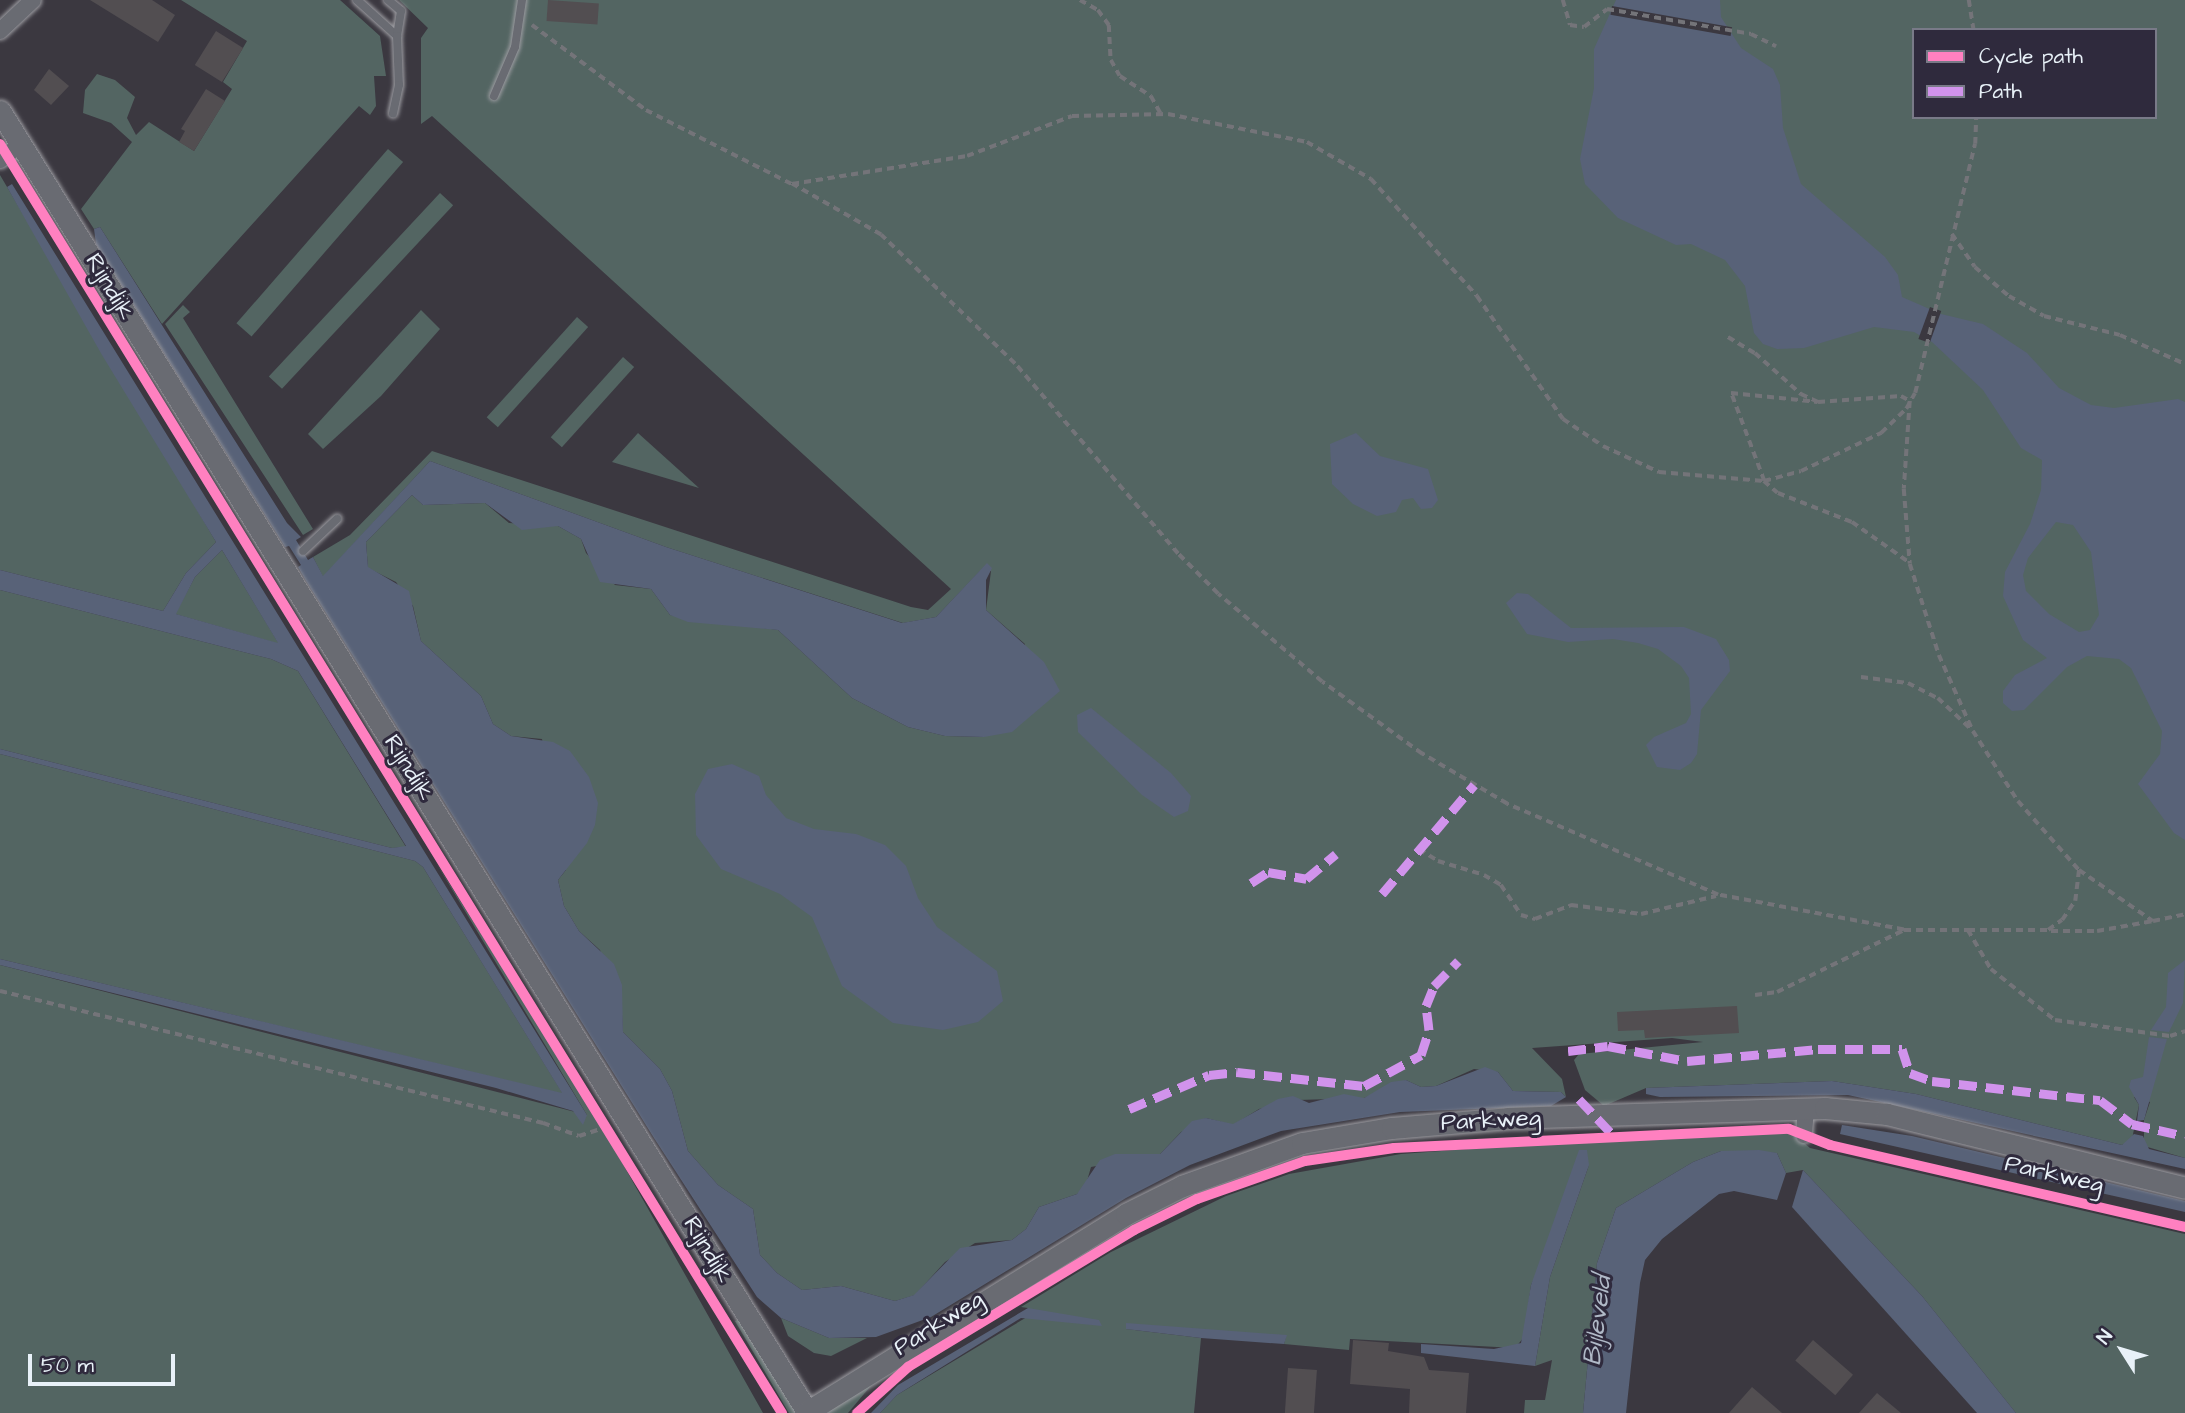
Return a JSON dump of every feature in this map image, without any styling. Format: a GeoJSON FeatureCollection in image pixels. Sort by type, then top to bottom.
{"type":"FeatureCollection","features":[{"type":"Feature","properties":{"kind":"street"},"geometry":{"type":"LineString","coordinates":[[0,31],[33,0]]}},
{"type":"Feature","properties":{"kind":"street","name":"Rijndijk"},"geometry":{"type":"LineString","coordinates":[[0,111],[292,557],[808,1413]]}},
{"type":"Feature","properties":{"kind":"street"},"geometry":{"type":"LineString","coordinates":[[0,160],[20,145]]}},
{"type":"Feature","properties":{"kind":"street"},"geometry":{"type":"LineString","coordinates":[[1804,1135],[1806,1108]]}},
{"type":"Feature","properties":{"kind":"street","name":"Parkweg"},"geometry":{"type":"LineString","coordinates":[[808,1413],[1126,1214],[1238,1163],[1302,1143],[1392,1128],[1508,1118],[1806,1108],[1887,1114],[2185,1188]]}},
{"type":"Feature","properties":{"kind":"lane"},"geometry":{"type":"LineString","coordinates":[[357,0],[397,36]]}},
{"type":"Feature","properties":{"kind":"lane"},"geometry":{"type":"LineString","coordinates":[[388,0],[401,11],[397,36],[399,85],[393,113]]}},
{"type":"Feature","properties":{"kind":"lane"},"geometry":{"type":"LineString","coordinates":[[494,96],[515,47],[522,0]]}},
{"type":"Feature","properties":{"kind":"lane"},"geometry":{"type":"LineString","coordinates":[[292,557],[337,519]]}},
{"type":"Feature","properties":{"kind":"path"},"geometry":{"type":"LineString","coordinates":[[1080,0],[1098,10],[1109,25],[1111,60],[1120,76],[1151,96],[1161,114]]}},
{"type":"Feature","properties":{"kind":"path"},"geometry":{"type":"LineString","coordinates":[[1563,0],[1570,25],[1584,27],[1607,9],[1751,34],[1776,47]]}},
{"type":"Feature","properties":{"kind":"path"},"geometry":{"type":"LineString","coordinates":[[1969,0],[1974,28]]}},
{"type":"Feature","properties":{"kind":"path"},"geometry":{"type":"LineString","coordinates":[[519,15],[646,110],[792,184],[881,235],[970,317],[1178,554],[1262,634],[1322,682],[1422,754],[1507,804],[1599,848],[1718,895],[1834,921],[1904,930],[2097,931],[2185,914]]}},
{"type":"Feature","properties":{"kind":"path"},"geometry":{"type":"LineString","coordinates":[[792,184],[967,156],[1072,116],[1161,114],[1307,142],[1339,157],[1371,178],[1477,296],[1563,419],[1603,446],[1659,472],[1764,481],[1801,471],[1881,433],[1910,401]]}},
{"type":"Feature","properties":{"kind":"path"},"geometry":{"type":"LineString","coordinates":[[1976,119],[1975,144],[1910,401],[1904,489],[1910,564],[1939,655],[1973,731],[2018,801],[2079,870],[2153,921]]}},
{"type":"Feature","properties":{"kind":"path"},"geometry":{"type":"LineString","coordinates":[[1951,233],[1975,267],[2021,303],[2044,316],[2162,350],[2185,364]]}},
{"type":"Feature","properties":{"kind":"path"},"geometry":{"type":"LineString","coordinates":[[1728,337],[1755,353],[1801,394],[1818,402]]}},
{"type":"Feature","properties":{"kind":"path"},"geometry":{"type":"LineString","coordinates":[[1910,401],[1901,396],[1818,402],[1731,393],[1764,481],[1778,493],[1852,522],[1910,564]]}},
{"type":"Feature","properties":{"kind":"path"},"geometry":{"type":"LineString","coordinates":[[1861,677],[1908,683],[1938,698],[1973,731]]}},
{"type":"Feature","properties":{"kind":"path"},"geometry":{"type":"LineString","coordinates":[[1419,849],[1438,861],[1484,875],[1501,885],[1521,915],[1535,919],[1571,905],[1641,914],[1718,895]]}},
{"type":"Feature","properties":{"kind":"path"},"geometry":{"type":"LineString","coordinates":[[2048,930],[2062,920],[2075,901],[2079,870]]}},
{"type":"Feature","properties":{"kind":"path"},"geometry":{"type":"LineString","coordinates":[[1755,995],[1777,992],[1904,930]]}},
{"type":"Feature","properties":{"kind":"path"},"geometry":{"type":"LineString","coordinates":[[1968,930],[1991,969],[2055,1020],[2170,1036],[2185,1031]]}},
{"type":"Feature","properties":{"kind":"path"},"geometry":{"type":"LineString","coordinates":[[0,991],[516,1116],[579,1136],[607,1127]]}},
{"type":"Feature","properties":{"kind":"path"},"geometry":{"type":"LineString","coordinates":[[600,1115],[615,1139]]}},
{"type":"Feature","properties":{"kind":"shaded area"},"geometry":{"type":"Polygon","coordinates":[[[181,0],[340,0],[380,36],[386,76],[374,76],[376,106],[370,115],[359,106],[162,324],[100,227],[94,229],[81,209],[132,142],[111,123],[83,113],[85,90],[97,74],[115,80],[135,97],[127,118],[136,135],[149,122],[194,151],[232,89],[223,82],[247,41],[181,0]]]}},
{"type":"Feature","properties":{"kind":"shaded area"},"geometry":{"type":"Polygon","coordinates":[[[399,0],[2185,0],[2185,1158],[2144,1146],[2144,1120],[2150,1102],[2134,1097],[2139,1105],[2132,1139],[2122,1145],[1916,1094],[1832,1081],[1646,1088],[1604,1106],[1585,1090],[1574,1060],[1579,1054],[1703,1042],[1672,1038],[1532,1048],[1562,1079],[1566,1097],[1561,1092],[1513,1091],[1498,1072],[1474,1069],[1436,1086],[1421,1087],[1406,1080],[1364,1098],[1298,1100],[1259,1109],[1233,1125],[1206,1118],[1181,1132],[1160,1154],[1091,1167],[1085,1188],[1077,1194],[1039,1207],[1026,1229],[1012,1240],[975,1243],[945,1262],[915,1295],[895,1301],[841,1286],[802,1290],[777,1273],[760,1255],[753,1209],[718,1185],[688,1151],[672,1091],[660,1069],[623,1032],[622,1014],[600,950],[579,931],[564,906],[558,880],[566,870],[542,739],[511,736],[493,724],[481,696],[421,641],[413,606],[396,582],[368,568],[366,542],[412,495],[423,505],[485,503],[509,523],[558,526],[581,539],[586,553],[615,585],[651,589],[670,615],[778,630],[852,698],[908,727],[945,736],[984,737],[1025,644],[986,610],[991,571],[980,571],[936,617],[903,623],[666,547],[430,461],[323,577],[313,557],[350,535],[432,451],[911,607],[928,610],[951,589],[432,116],[421,124],[421,38],[428,28],[399,0]]]}},
{"type":"Feature","properties":{"kind":"shaded area"},"geometry":{"type":"Polygon","coordinates":[[[388,149],[403,162],[252,336],[236,323],[388,149]]]}},
{"type":"Feature","properties":{"kind":"shaded area"},"geometry":{"type":"Polygon","coordinates":[[[0,175],[216,542],[186,573],[163,611],[0,570],[0,175]]]}},
{"type":"Feature","properties":{"kind":"shaded area"},"geometry":{"type":"Polygon","coordinates":[[[440,193],[453,205],[282,389],[269,377],[440,193]]]}},
{"type":"Feature","properties":{"kind":"shaded area"},"geometry":{"type":"Polygon","coordinates":[[[183,305],[190,312],[183,318],[313,529],[303,535],[165,324],[183,305]]]}},
{"type":"Feature","properties":{"kind":"shaded area"},"geometry":{"type":"Polygon","coordinates":[[[421,310],[440,329],[381,396],[323,449],[308,434],[421,310]]]}},
{"type":"Feature","properties":{"kind":"shaded area"},"geometry":{"type":"Polygon","coordinates":[[[577,317],[588,327],[498,427],[487,417],[577,317]]]}},
{"type":"Feature","properties":{"kind":"shaded area"},"geometry":{"type":"Polygon","coordinates":[[[623,357],[634,367],[562,447],[551,437],[623,357]]]}},
{"type":"Feature","properties":{"kind":"shaded area"},"geometry":{"type":"Polygon","coordinates":[[[638,433],[699,488],[612,462],[638,433]]]}},
{"type":"Feature","properties":{"kind":"shaded area"},"geometry":{"type":"Polygon","coordinates":[[[222,550],[279,644],[175,614],[195,577],[222,550]]]}},
{"type":"Feature","properties":{"kind":"shaded area"},"geometry":{"type":"Polygon","coordinates":[[[0,590],[271,659],[298,671],[406,847],[392,848],[0,749],[0,590]]]}},
{"type":"Feature","properties":{"kind":"shaded area"},"geometry":{"type":"Polygon","coordinates":[[[0,754],[415,861],[423,867],[563,1094],[0,959],[0,754]]]}},
{"type":"Feature","properties":{"kind":"shaded area"},"geometry":{"type":"Polygon","coordinates":[[[435,861],[593,1111],[763,1413],[0,1413],[0,965],[587,1115],[435,861]]]}},
{"type":"Feature","properties":{"kind":"shaded area"},"geometry":{"type":"Polygon","coordinates":[[[1785,1133],[1796,1136],[1810,1148],[2185,1234],[2185,1413],[2016,1413],[1922,1296],[1803,1170],[1786,1173],[1777,1153],[1721,1151],[1693,1162],[1616,1208],[1597,1263],[1583,1413],[1524,1413],[1525,1400],[1545,1400],[1552,1360],[1535,1366],[1550,1277],[1589,1165],[1531,1285],[1524,1337],[1515,1348],[1350,1339],[1349,1350],[1284,1344],[1286,1336],[1126,1329],[1201,1338],[1194,1413],[880,1413],[897,1395],[1027,1317],[1028,1308],[1021,1307],[1111,1252],[1226,1196],[1289,1174],[1401,1154],[1604,1139],[1785,1133]]]}},
{"type":"Feature","properties":{"kind":"shaded area"},"geometry":{"type":"Polygon","coordinates":[[[781,1318],[829,1338],[867,1338],[831,1356],[814,1353],[788,1336],[781,1318]]]}},
{"type":"Feature","properties":{"kind":"shaded area"},"geometry":{"type":"Polygon","coordinates":[[[742,1319],[798,1413],[789,1413],[735,1321],[742,1319]]]}},
{"type":"Feature","properties":{"kind":"shaded area"},"geometry":{"type":"Polygon","coordinates":[[[874,1382],[848,1413],[828,1413],[847,1394],[874,1382]]]}},
{"type":"Feature","properties":{"kind":"water"},"geometry":{"type":"Polygon","coordinates":[[[1616,0],[1720,0],[1721,17],[1741,48],[1773,69],[1780,85],[1783,128],[1801,184],[1885,257],[1898,275],[1902,297],[1941,314],[1983,324],[2027,353],[2059,388],[2091,405],[2114,408],[2178,399],[2185,402],[2185,840],[2174,833],[2138,784],[2160,754],[2162,731],[2131,668],[2119,659],[2087,656],[2067,667],[2024,710],[2012,711],[2003,703],[2003,691],[2015,675],[2047,658],[2023,640],[2003,596],[2005,572],[2030,524],[2041,490],[2042,460],[2021,448],[1983,390],[1932,342],[1914,332],[1874,327],[1804,348],[1777,349],[1763,344],[1754,333],[1745,286],[1725,260],[1691,244],[1676,245],[1618,218],[1585,184],[1580,159],[1594,88],[1594,49],[1616,0]],[[2056,522],[2028,558],[2023,575],[2026,591],[2049,614],[2079,632],[2090,630],[2099,615],[2091,552],[2073,525],[2056,522]]]}},
{"type":"Feature","properties":{"kind":"water"},"geometry":{"type":"Polygon","coordinates":[[[12,184],[587,1115],[583,1125],[573,1111],[496,1088],[0,965],[0,959],[562,1093],[423,867],[415,861],[0,754],[0,749],[392,848],[406,846],[298,671],[271,659],[0,590],[0,570],[163,611],[186,573],[216,542],[102,355],[7,187],[12,184]],[[222,550],[195,577],[176,614],[278,643],[222,550]]]}},
{"type":"Feature","properties":{"kind":"water"},"geometry":{"type":"Polygon","coordinates":[[[100,227],[287,523],[301,537],[296,540],[308,560],[313,557],[323,576],[430,461],[666,547],[902,623],[936,617],[987,563],[992,568],[986,580],[986,610],[1044,662],[1060,691],[1012,732],[984,737],[945,736],[908,727],[852,698],[778,630],[688,622],[670,615],[651,589],[600,582],[581,539],[558,526],[522,530],[485,503],[423,505],[412,495],[366,542],[368,567],[409,591],[421,641],[481,696],[493,724],[511,736],[553,742],[570,751],[589,777],[598,803],[595,825],[587,843],[558,880],[564,906],[579,931],[614,964],[622,985],[623,1032],[660,1069],[672,1091],[688,1151],[718,1185],[753,1209],[760,1255],[777,1273],[802,1290],[841,1286],[895,1301],[914,1295],[960,1248],[1012,1240],[1026,1229],[1039,1207],[1077,1194],[1100,1160],[1115,1154],[1160,1154],[1192,1121],[1206,1118],[1233,1124],[1278,1099],[1293,1096],[1309,1103],[1344,1094],[1364,1098],[1391,1082],[1406,1080],[1421,1087],[1436,1086],[1485,1067],[1498,1072],[1513,1091],[1561,1092],[1566,1097],[1551,1106],[1400,1112],[1281,1131],[1190,1165],[1126,1198],[931,1317],[876,1337],[829,1338],[781,1318],[757,1297],[654,1138],[306,581],[298,567],[301,565],[289,546],[285,547],[96,244],[94,229],[100,227]]]}},
{"type":"Feature","properties":{"kind":"water"},"geometry":{"type":"Polygon","coordinates":[[[1356,433],[1380,456],[1428,469],[1438,500],[1432,508],[1421,509],[1413,498],[1402,500],[1396,512],[1377,516],[1353,504],[1332,484],[1330,444],[1356,433]]]}},
{"type":"Feature","properties":{"kind":"water"},"geometry":{"type":"Polygon","coordinates":[[[1517,593],[1528,594],[1571,628],[1684,627],[1716,639],[1729,660],[1730,671],[1701,710],[1697,754],[1691,763],[1680,770],[1657,767],[1646,745],[1654,737],[1686,723],[1691,714],[1689,678],[1681,666],[1658,649],[1638,643],[1613,639],[1568,642],[1527,634],[1506,603],[1517,593]]]}},
{"type":"Feature","properties":{"kind":"water"},"geometry":{"type":"Polygon","coordinates":[[[1091,708],[1171,773],[1191,796],[1188,811],[1174,817],[1142,795],[1078,732],[1077,715],[1091,708]]]}},
{"type":"Feature","properties":{"kind":"water"},"geometry":{"type":"Polygon","coordinates":[[[732,764],[759,776],[766,795],[786,818],[814,829],[856,834],[885,845],[906,866],[918,898],[937,927],[997,971],[1003,1001],[978,1022],[943,1030],[893,1023],[842,986],[812,917],[780,894],[721,869],[696,835],[695,794],[708,769],[732,764]]]}},
{"type":"Feature","properties":{"kind":"water"},"geometry":{"type":"Polygon","coordinates":[[[2185,960],[2183,1003],[2169,1032],[2151,1030],[2166,1007],[2168,973],[2185,960]]]}},
{"type":"Feature","properties":{"kind":"water"},"geometry":{"type":"Polygon","coordinates":[[[2149,1037],[2167,1039],[2144,1120],[2137,1121],[2139,1105],[2129,1087],[2131,1080],[2143,1077],[2149,1037]]]}},
{"type":"Feature","properties":{"kind":"water"},"geometry":{"type":"Polygon","coordinates":[[[1832,1081],[1916,1094],[2122,1145],[2134,1134],[2143,1136],[2149,1149],[2185,1158],[2185,1169],[1848,1095],[1660,1097],[1646,1094],[1646,1088],[1832,1081]]]}},
{"type":"Feature","properties":{"kind":"water"},"geometry":{"type":"Polygon","coordinates":[[[1842,1125],[1912,1136],[2185,1201],[2185,1212],[1840,1134],[1842,1125]]]}},
{"type":"Feature","properties":{"kind":"water"},"geometry":{"type":"Polygon","coordinates":[[[1579,1150],[1587,1150],[1589,1165],[1550,1277],[1535,1366],[1421,1353],[1421,1344],[1494,1349],[1521,1343],[1531,1285],[1579,1150]]]}},
{"type":"Feature","properties":{"kind":"water","name":"Bijleveld"},"geometry":{"type":"Polygon","coordinates":[[[1759,1150],[1777,1153],[1786,1173],[1777,1200],[1734,1191],[1719,1194],[1662,1239],[1645,1260],[1640,1283],[1626,1413],[1583,1413],[1597,1263],[1616,1208],[1693,1162],[1721,1151],[1759,1150]]]}},
{"type":"Feature","properties":{"kind":"water"},"geometry":{"type":"Polygon","coordinates":[[[1803,1170],[1922,1296],[2016,1413],[1977,1413],[1792,1207],[1803,1170]]]}},
{"type":"Feature","properties":{"kind":"water"},"geometry":{"type":"Polygon","coordinates":[[[1028,1308],[1099,1320],[1102,1326],[1021,1318],[897,1395],[880,1413],[871,1413],[898,1385],[1028,1308]]]}},
{"type":"Feature","properties":{"kind":"water"},"geometry":{"type":"Polygon","coordinates":[[[1126,1323],[1287,1335],[1284,1344],[1201,1338],[1126,1329],[1126,1323]]]}},
{"type":"Feature","properties":{"kind":"pier"},"geometry":{"type":"Polygon","coordinates":[[[1612,6],[1732,27],[1731,36],[1610,15],[1612,6]]]}},
{"type":"Feature","properties":{"kind":"pier"},"geometry":{"type":"Polygon","coordinates":[[[1930,307],[1941,311],[1930,343],[1918,339],[1930,307]]]}},
{"type":"Feature","properties":{"kind":"building"},"geometry":{"type":"Polygon","coordinates":[[[90,0],[152,0],[175,15],[158,42],[90,0]]]}},
{"type":"Feature","properties":{"kind":"building"},"geometry":{"type":"Polygon","coordinates":[[[548,0],[599,4],[597,25],[547,21],[548,0]]]}},
{"type":"Feature","properties":{"kind":"building"},"geometry":{"type":"Polygon","coordinates":[[[216,31],[243,48],[222,82],[195,65],[216,31]]]}},
{"type":"Feature","properties":{"kind":"building"},"geometry":{"type":"Polygon","coordinates":[[[49,69],[69,86],[51,105],[34,90],[49,69]]]}},
{"type":"Feature","properties":{"kind":"building"},"geometry":{"type":"Polygon","coordinates":[[[206,89],[225,101],[194,151],[179,142],[185,131],[181,129],[206,89]]]}},
{"type":"Feature","properties":{"kind":"building"},"geometry":{"type":"Polygon","coordinates":[[[1737,1006],[1739,1033],[1645,1038],[1644,1030],[1618,1031],[1617,1012],[1737,1006]]]}},
{"type":"Feature","properties":{"kind":"building"},"geometry":{"type":"Polygon","coordinates":[[[1353,1340],[1389,1343],[1388,1351],[1424,1357],[1429,1370],[1469,1373],[1466,1413],[1409,1413],[1410,1389],[1350,1384],[1353,1340]]]}},
{"type":"Feature","properties":{"kind":"building"},"geometry":{"type":"Polygon","coordinates":[[[1813,1340],[1853,1375],[1835,1395],[1795,1360],[1813,1340]]]}},
{"type":"Feature","properties":{"kind":"building"},"geometry":{"type":"Polygon","coordinates":[[[1288,1368],[1317,1370],[1314,1413],[1285,1413],[1288,1368]]]}},
{"type":"Feature","properties":{"kind":"building"},"geometry":{"type":"Polygon","coordinates":[[[1752,1387],[1782,1413],[1729,1413],[1752,1387]]]}},
{"type":"Feature","properties":{"kind":"building"},"geometry":{"type":"Polygon","coordinates":[[[1877,1393],[1901,1413],[1859,1413],[1877,1393]]]}},
{"type":"Feature","properties":{"kind":"marked path"},"geometry":{"type":"LineString","coordinates":[[1382,894],[1474,785]]}},
{"type":"Feature","properties":{"kind":"marked path"},"geometry":{"type":"LineString","coordinates":[[1251,883],[1268,872],[1306,879],[1336,854]]}},
{"type":"Feature","properties":{"kind":"marked path"},"geometry":{"type":"LineString","coordinates":[[1129,1109],[1209,1075],[1237,1072],[1364,1086],[1421,1055],[1429,1030],[1426,1006],[1434,986],[1458,961]]}},
{"type":"Feature","properties":{"kind":"marked path"},"geometry":{"type":"LineString","coordinates":[[1568,1051],[1608,1046],[1687,1061],[1818,1049],[1902,1049],[1910,1073],[1932,1081],[2100,1100],[2132,1124],[2185,1136]]}},
{"type":"Feature","properties":{"kind":"marked path"},"geometry":{"type":"LineString","coordinates":[[1579,1099],[1613,1135]]}},
{"type":"Feature","properties":{"kind":"cycle path"},"geometry":{"type":"LineString","coordinates":[[0,144],[782,1413]]}},
{"type":"Feature","properties":{"kind":"cycle path"},"geometry":{"type":"LineString","coordinates":[[857,1413],[908,1367],[1134,1230],[1197,1199],[1305,1161],[1394,1148],[1789,1129],[1830,1145],[2185,1227]]}}]}
